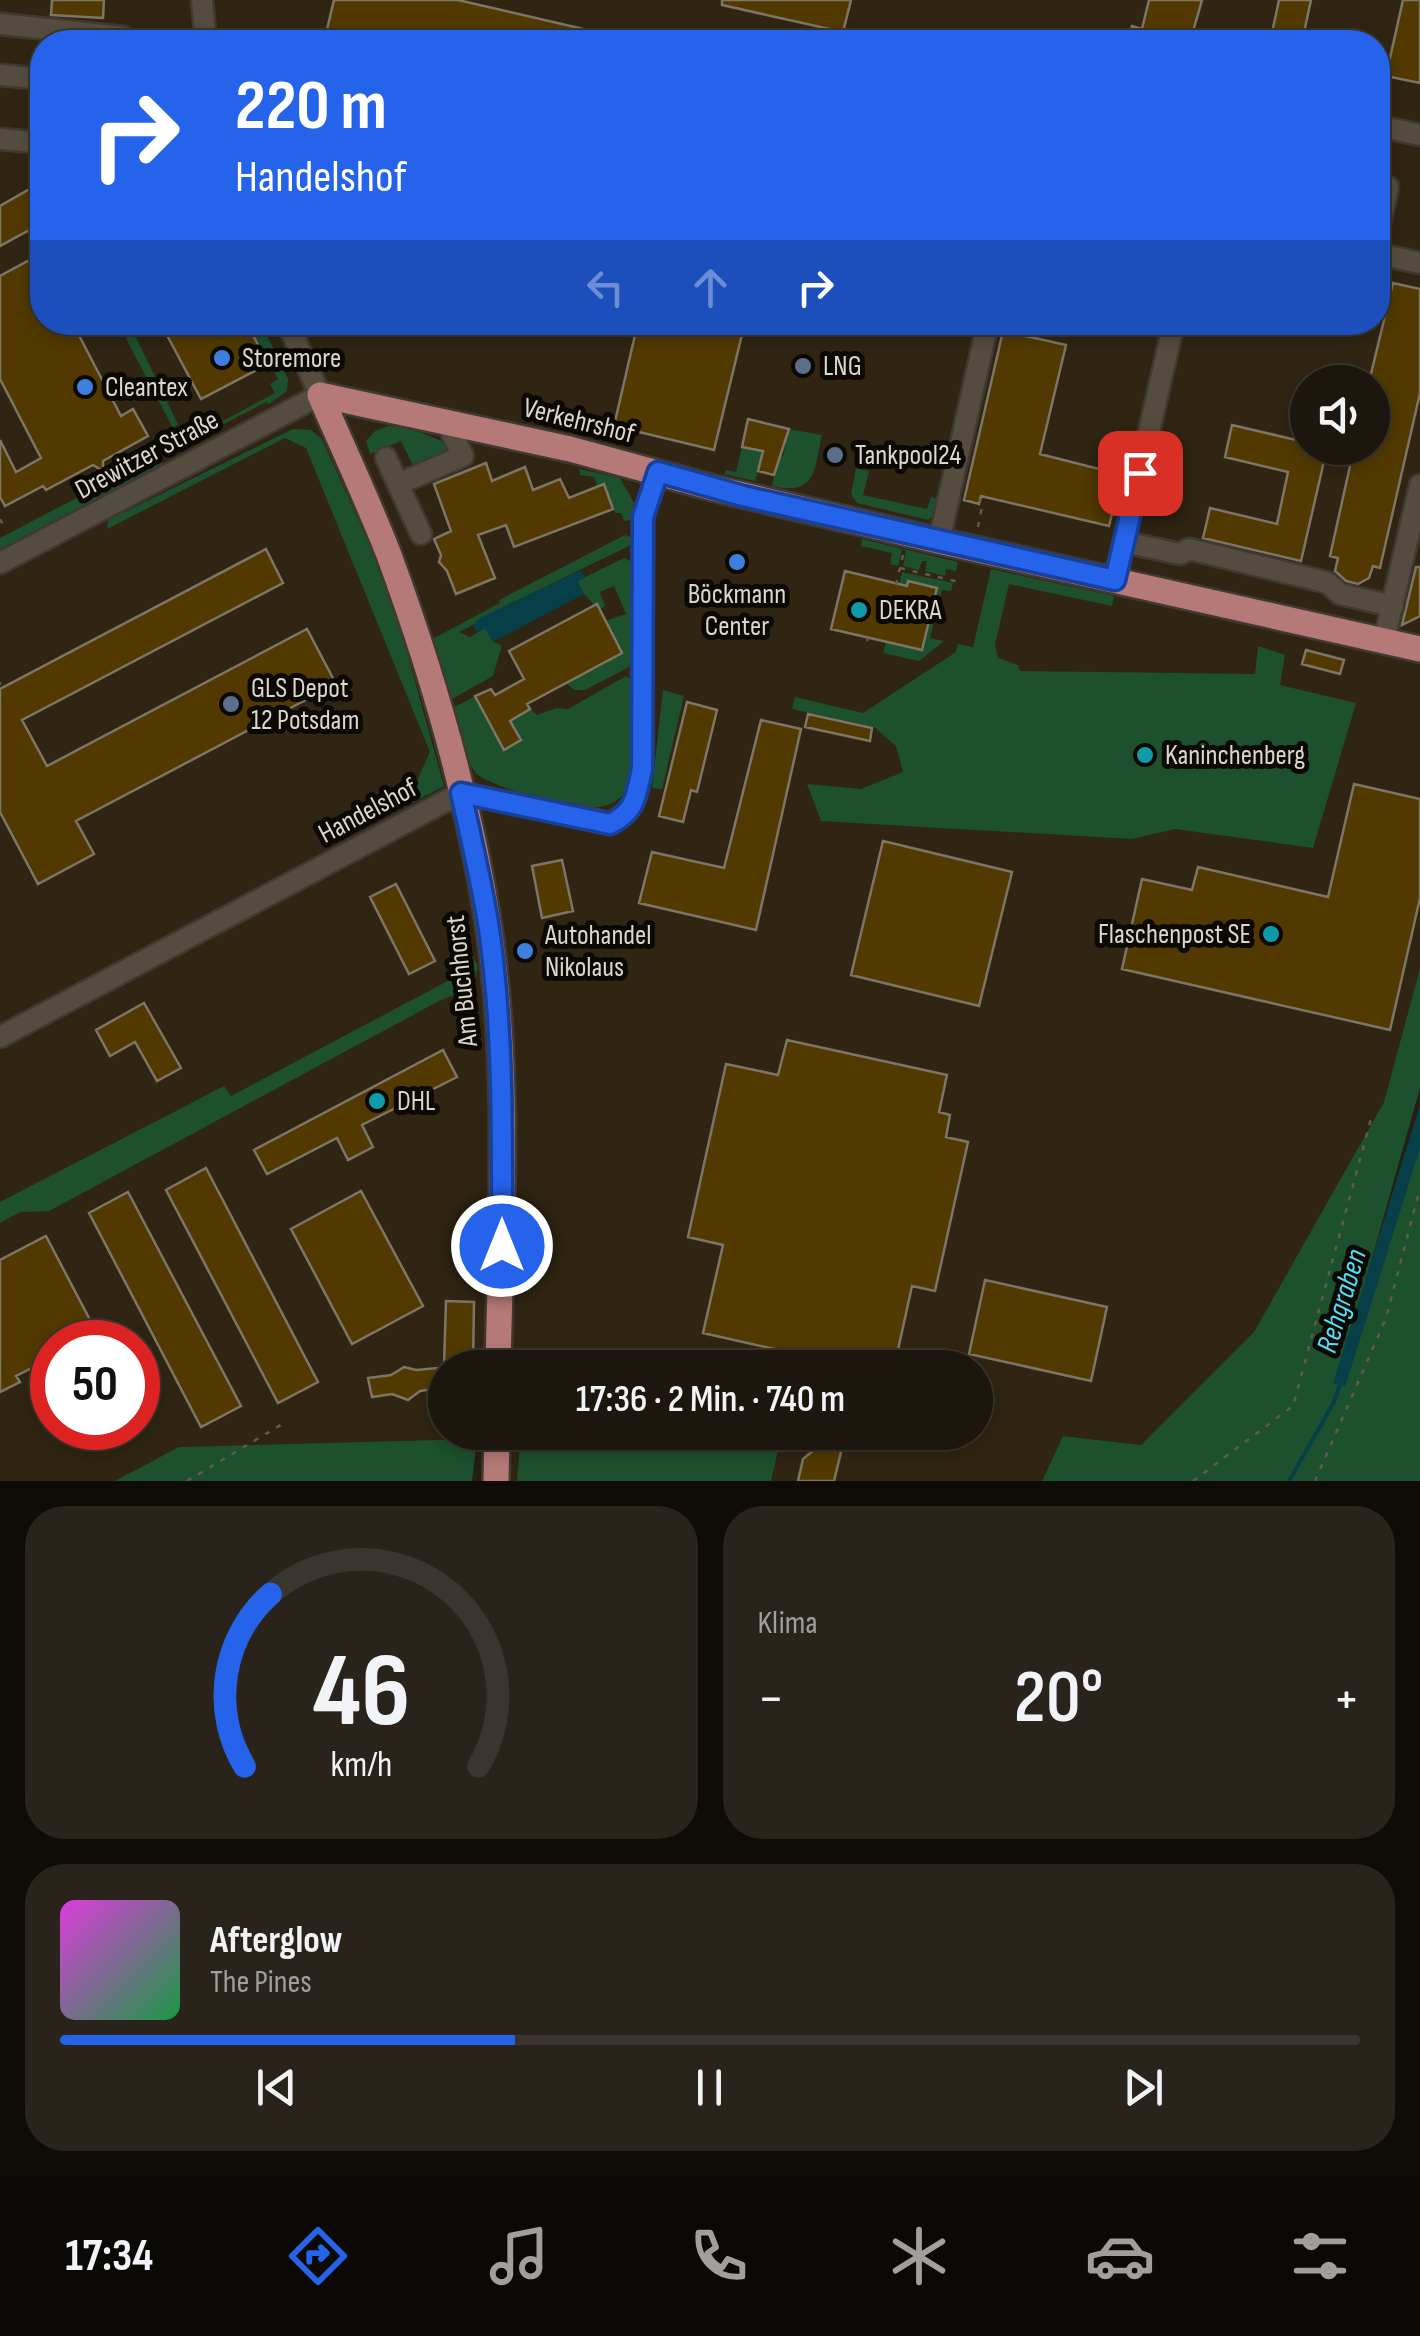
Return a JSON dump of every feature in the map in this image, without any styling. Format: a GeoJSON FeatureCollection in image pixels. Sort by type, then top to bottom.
{"type":"FeatureCollection","features":[{"type":"Feature","properties":{"kind":"main road","name":"Verkehrshof"},"geometry":{"type":"LineString","coordinates":[[320,394],[907,534],[1420,649]]}},
{"type":"Feature","properties":{"kind":"main road","name":"Am Buchhorst"},"geometry":{"type":"LineString","coordinates":[[320,394],[388,554],[434,690],[461,793],[489,928],[502,1094],[499,1350]]}},
{"type":"Feature","properties":{"kind":"main road"},"geometry":{"type":"LineString","coordinates":[[496,1481],[497,1450]]}},
{"type":"Feature","properties":{"kind":"street"},"geometry":{"type":"LineString","coordinates":[[202,0],[205,30]]}},
{"type":"Feature","properties":{"kind":"street"},"geometry":{"type":"LineString","coordinates":[[0,24],[57,30]]}},
{"type":"Feature","properties":{"kind":"street"},"geometry":{"type":"LineString","coordinates":[[0,74],[30,78]]}},
{"type":"Feature","properties":{"kind":"street"},"geometry":{"type":"LineString","coordinates":[[1390,129],[1420,136]]}},
{"type":"Feature","properties":{"kind":"street"},"geometry":{"type":"LineString","coordinates":[[0,139],[30,143]]}},
{"type":"Feature","properties":{"kind":"street"},"geometry":{"type":"LineString","coordinates":[[1390,257],[1420,263]]}},
{"type":"Feature","properties":{"kind":"street","name":"Am Buchhorst"},"geometry":{"type":"LineString","coordinates":[[293,335],[320,394]]}},
{"type":"Feature","properties":{"kind":"street"},"geometry":{"type":"LineString","coordinates":[[938,541],[985,335]]}},
{"type":"Feature","properties":{"kind":"street"},"geometry":{"type":"LineString","coordinates":[[1115,580],[1171,335]]}},
{"type":"Feature","properties":{"kind":"street","name":"Drewitzer Straße"},"geometry":{"type":"LineString","coordinates":[[0,563],[320,394]]}},
{"type":"Feature","properties":{"kind":"street"},"geometry":{"type":"LineString","coordinates":[[398,484],[463,456],[446,422]]}},
{"type":"Feature","properties":{"kind":"street"},"geometry":{"type":"LineString","coordinates":[[386,458],[421,534]]}},
{"type":"Feature","properties":{"kind":"street","name":"Handelshof"},"geometry":{"type":"LineString","coordinates":[[0,1037],[461,793],[610,824],[627,816],[636,798],[642,769],[643,517],[658,472]]}},
{"type":"Feature","properties":{"kind":"street"},"geometry":{"type":"LineString","coordinates":[[1384,641],[1417,515],[1420,485]]}},
{"type":"Feature","properties":{"kind":"street"},"geometry":{"type":"LineString","coordinates":[[1124,542],[1180,554],[1189,549],[1328,583],[1340,594],[1393,606]]}},
{"type":"Feature","properties":{"kind":"path"},"geometry":{"type":"LineString","coordinates":[[974,549],[980,500]]}},
{"type":"Feature","properties":{"kind":"path"},"geometry":{"type":"LineString","coordinates":[[0,520],[5,529]]}},
{"type":"Feature","properties":{"kind":"path"},"geometry":{"type":"LineString","coordinates":[[896,585],[907,534]]}},
{"type":"Feature","properties":{"kind":"path"},"geometry":{"type":"LineString","coordinates":[[900,568],[962,583]]}},
{"type":"Feature","properties":{"kind":"path"},"geometry":{"type":"LineString","coordinates":[[1194,1481],[1293,1406],[1371,1119]]}},
{"type":"Feature","properties":{"kind":"path"},"geometry":{"type":"LineString","coordinates":[[1316,1481],[1386,1318],[1420,1188]]}},
{"type":"Feature","properties":{"kind":"path"},"geometry":{"type":"LineString","coordinates":[[187,1481],[284,1423]]}},
{"type":"Feature","properties":{"kind":"shaded area"},"geometry":{"type":"Polygon","coordinates":[[[0,0],[1420,0],[1420,968],[1384,1102],[1254,1332],[1141,1445],[1063,1436],[1042,1481],[507,1481],[508,1451],[179,1450],[121,1481],[0,1481],[0,0]]]}},
{"type":"Feature","properties":{"kind":"green space"},"geometry":{"type":"Polygon","coordinates":[[[124,335],[135,335],[178,424],[175,426],[180,437],[194,431],[198,438],[175,450],[168,439],[176,434],[124,335]]]}},
{"type":"Feature","properties":{"kind":"green space"},"geometry":{"type":"Polygon","coordinates":[[[254,335],[267,335],[288,379],[287,391],[269,404],[266,402],[214,429],[209,421],[213,414],[219,423],[275,393],[270,384],[278,379],[254,335]]]}},
{"type":"Feature","properties":{"kind":"green space"},"geometry":{"type":"Polygon","coordinates":[[[389,426],[409,428],[447,443],[450,452],[414,468],[401,441],[370,454],[366,441],[375,431],[389,426]]]}},
{"type":"Feature","properties":{"kind":"green space"},"geometry":{"type":"Polygon","coordinates":[[[293,429],[311,430],[322,439],[389,588],[444,786],[388,816],[385,811],[410,796],[430,752],[306,448],[285,438],[107,529],[108,520],[293,429]]]}},
{"type":"Feature","properties":{"kind":"green space"},"geometry":{"type":"Polygon","coordinates":[[[789,429],[822,435],[815,469],[805,483],[787,488],[772,486],[777,462],[762,459],[755,481],[724,474],[726,470],[736,472],[742,447],[783,456],[789,429]]]}},
{"type":"Feature","properties":{"kind":"green space"},"geometry":{"type":"Polygon","coordinates":[[[159,455],[163,464],[0,549],[0,538],[159,455]]]}},
{"type":"Feature","properties":{"kind":"green space"},"geometry":{"type":"Polygon","coordinates":[[[856,468],[869,471],[863,495],[927,509],[931,497],[940,499],[938,512],[928,520],[857,503],[851,494],[856,468]]]}},
{"type":"Feature","properties":{"kind":"green space"},"geometry":{"type":"Polygon","coordinates":[[[579,469],[620,478],[634,503],[632,520],[624,521],[621,513],[615,513],[604,485],[598,487],[594,477],[580,475],[579,469]]]}},
{"type":"Feature","properties":{"kind":"green space"},"geometry":{"type":"Polygon","coordinates":[[[625,535],[632,538],[631,545],[459,632],[470,637],[485,628],[493,642],[502,645],[493,676],[450,700],[432,647],[434,638],[625,535]]]}},
{"type":"Feature","properties":{"kind":"green space"},"geometry":{"type":"Polygon","coordinates":[[[862,539],[958,562],[956,571],[946,569],[945,576],[925,571],[927,561],[922,561],[919,570],[903,566],[906,551],[902,549],[898,566],[890,564],[892,553],[861,546],[862,539]]]}},
{"type":"Feature","properties":{"kind":"green space"},"geometry":{"type":"Polygon","coordinates":[[[624,558],[632,562],[633,657],[629,667],[585,690],[574,690],[566,683],[622,653],[605,621],[626,614],[614,586],[600,592],[605,606],[599,610],[577,581],[624,558]]]}},
{"type":"Feature","properties":{"kind":"green space"},"geometry":{"type":"Polygon","coordinates":[[[991,569],[1114,596],[1112,606],[1009,584],[995,645],[998,658],[1018,665],[1020,671],[1255,674],[1258,646],[1285,655],[1280,685],[1356,703],[1313,848],[1175,829],[1132,839],[821,821],[807,784],[861,789],[903,772],[896,746],[874,727],[792,709],[795,697],[863,713],[956,652],[958,644],[973,647],[991,569]]]}},
{"type":"Feature","properties":{"kind":"green space"},"geometry":{"type":"Polygon","coordinates":[[[902,572],[953,583],[951,591],[942,590],[930,638],[944,641],[919,661],[883,653],[893,613],[901,611],[908,582],[905,594],[899,586],[902,572]]]}},
{"type":"Feature","properties":{"kind":"green space"},"geometry":{"type":"Polygon","coordinates":[[[626,676],[634,681],[629,787],[616,801],[587,807],[554,801],[500,786],[472,768],[453,708],[475,696],[504,750],[521,740],[510,721],[530,709],[537,715],[557,708],[568,709],[626,676]]]}},
{"type":"Feature","properties":{"kind":"green space"},"geometry":{"type":"Polygon","coordinates":[[[663,690],[684,696],[662,789],[652,788],[663,690]]]}},
{"type":"Feature","properties":{"kind":"green space"},"geometry":{"type":"Polygon","coordinates":[[[471,953],[478,966],[473,987],[439,1001],[49,1211],[20,1212],[0,1223],[0,1202],[224,1086],[231,1096],[459,975],[471,953]]]}},
{"type":"Feature","properties":{"kind":"green space"},"geometry":{"type":"Polygon","coordinates":[[[1420,968],[1420,1088],[1339,1375],[1420,1143],[1420,1481],[1042,1481],[1063,1436],[1141,1445],[1254,1332],[1384,1102],[1420,968]]]}},
{"type":"Feature","properties":{"kind":"green space"},"geometry":{"type":"Polygon","coordinates":[[[428,1440],[428,1450],[476,1450],[472,1481],[115,1481],[179,1447],[428,1440]]]}},
{"type":"Feature","properties":{"kind":"green space"},"geometry":{"type":"Polygon","coordinates":[[[520,1450],[778,1450],[771,1481],[517,1481],[520,1450]]]}},
{"type":"Feature","properties":{"kind":"water"},"geometry":{"type":"Polygon","coordinates":[[[581,570],[585,577],[577,582],[584,594],[493,642],[485,628],[476,632],[473,625],[480,618],[581,570]]]}},
{"type":"Feature","properties":{"kind":"water"},"geometry":{"type":"Polygon","coordinates":[[[1420,1105],[1420,1148],[1345,1387],[1333,1383],[1420,1105]]]}},
{"type":"Feature","properties":{"kind":"building"},"geometry":{"type":"Polygon","coordinates":[[[52,0],[104,0],[103,18],[51,15],[52,0]]]}},
{"type":"Feature","properties":{"kind":"building"},"geometry":{"type":"Polygon","coordinates":[[[334,0],[458,0],[587,30],[327,30],[334,0]]]}},
{"type":"Feature","properties":{"kind":"building"},"geometry":{"type":"Polygon","coordinates":[[[722,0],[851,0],[844,30],[722,5],[722,0]]]}},
{"type":"Feature","properties":{"kind":"building"},"geometry":{"type":"Polygon","coordinates":[[[1149,0],[1202,0],[1193,30],[1131,30],[1132,26],[1142,29],[1149,0]]]}},
{"type":"Feature","properties":{"kind":"building"},"geometry":{"type":"Polygon","coordinates":[[[1279,0],[1311,0],[1305,30],[1273,30],[1279,0]]]}},
{"type":"Feature","properties":{"kind":"building"},"geometry":{"type":"Polygon","coordinates":[[[1403,0],[1420,0],[1420,83],[1390,77],[1390,58],[1403,0]]]}},
{"type":"Feature","properties":{"kind":"building"},"geometry":{"type":"Polygon","coordinates":[[[30,189],[30,230],[0,246],[0,206],[30,189]]]}},
{"type":"Feature","properties":{"kind":"building"},"geometry":{"type":"Polygon","coordinates":[[[30,260],[30,335],[79,335],[121,416],[133,409],[148,436],[103,461],[103,471],[93,465],[5,506],[0,497],[0,440],[16,472],[41,458],[0,379],[0,276],[30,260]]]}},
{"type":"Feature","properties":{"kind":"building"},"geometry":{"type":"Polygon","coordinates":[[[1393,283],[1420,289],[1420,393],[1380,568],[1373,566],[1369,578],[1358,584],[1346,581],[1335,571],[1338,558],[1330,556],[1350,465],[1390,465],[1390,365],[1373,365],[1380,335],[1390,335],[1393,283]]]}},
{"type":"Feature","properties":{"kind":"building","name":"Storemore"},"geometry":{"type":"Polygon","coordinates":[[[167,335],[253,335],[268,364],[201,399],[167,335]]]}},
{"type":"Feature","properties":{"kind":"building"},"geometry":{"type":"Polygon","coordinates":[[[635,335],[742,335],[714,450],[614,426],[635,335]]]}},
{"type":"Feature","properties":{"kind":"building"},"geometry":{"type":"Polygon","coordinates":[[[1002,335],[1066,345],[1040,454],[1099,469],[1101,459],[1124,465],[1109,526],[981,496],[979,504],[964,500],[1002,335]]]}},
{"type":"Feature","properties":{"kind":"building"},"geometry":{"type":"Polygon","coordinates":[[[748,419],[789,429],[774,475],[758,471],[763,451],[742,447],[748,419]]]}},
{"type":"Feature","properties":{"kind":"building"},"geometry":{"type":"Polygon","coordinates":[[[1232,425],[1290,439],[1290,465],[1323,465],[1301,561],[1203,538],[1210,508],[1277,524],[1288,472],[1225,457],[1232,425]]]}},
{"type":"Feature","properties":{"kind":"building"},"geometry":{"type":"Polygon","coordinates":[[[486,463],[492,481],[525,467],[533,490],[560,479],[569,498],[604,484],[613,509],[514,547],[506,525],[478,535],[495,578],[456,594],[439,562],[441,555],[434,539],[451,531],[434,484],[486,463]]]}},
{"type":"Feature","properties":{"kind":"building","name":"GLS Depot 12 Potsdam"},"geometry":{"type":"Polygon","coordinates":[[[266,549],[283,583],[22,720],[47,766],[307,629],[336,684],[76,821],[94,854],[38,884],[0,812],[0,689],[266,549]]]}},
{"type":"Feature","properties":{"kind":"building"},"geometry":{"type":"Polygon","coordinates":[[[1416,567],[1420,567],[1420,616],[1402,625],[1416,567]]]}},
{"type":"Feature","properties":{"kind":"building","name":"DEKRA"},"geometry":{"type":"Polygon","coordinates":[[[845,571],[907,586],[908,581],[937,588],[922,650],[831,629],[845,571]]]}},
{"type":"Feature","properties":{"kind":"building"},"geometry":{"type":"Polygon","coordinates":[[[597,604],[622,653],[527,704],[530,709],[510,721],[521,740],[504,750],[475,696],[491,689],[495,695],[524,679],[509,651],[597,604]]]}},
{"type":"Feature","properties":{"kind":"building"},"geometry":{"type":"Polygon","coordinates":[[[1306,650],[1344,660],[1340,674],[1302,664],[1306,650]]]}},
{"type":"Feature","properties":{"kind":"building"},"geometry":{"type":"Polygon","coordinates":[[[687,702],[717,710],[697,792],[691,790],[683,822],[659,816],[687,702]]]}},
{"type":"Feature","properties":{"kind":"building"},"geometry":{"type":"Polygon","coordinates":[[[808,714],[872,728],[870,741],[805,727],[808,714]]]}},
{"type":"Feature","properties":{"kind":"building"},"geometry":{"type":"Polygon","coordinates":[[[761,720],[801,729],[756,930],[639,903],[652,852],[724,868],[761,720]]]}},
{"type":"Feature","properties":{"kind":"building","name":"Flaschenpost SE"},"geometry":{"type":"Polygon","coordinates":[[[1354,784],[1420,799],[1420,898],[1390,1030],[1122,969],[1142,879],[1192,890],[1198,867],[1328,897],[1354,784]]]}},
{"type":"Feature","properties":{"kind":"building"},"geometry":{"type":"Polygon","coordinates":[[[883,841],[1012,872],[979,1006],[851,975],[883,841]]]}},
{"type":"Feature","properties":{"kind":"building"},"geometry":{"type":"Polygon","coordinates":[[[562,860],[573,911],[542,918],[532,866],[562,860]]]}},
{"type":"Feature","properties":{"kind":"building"},"geometry":{"type":"Polygon","coordinates":[[[396,884],[435,961],[409,974],[370,897],[396,884]]]}},
{"type":"Feature","properties":{"kind":"building"},"geometry":{"type":"Polygon","coordinates":[[[144,1003],[181,1068],[157,1081],[135,1042],[110,1056],[96,1030],[144,1003]]]}},
{"type":"Feature","properties":{"kind":"building"},"geometry":{"type":"Polygon","coordinates":[[[787,1040],[947,1075],[939,1112],[950,1115],[946,1137],[968,1142],[935,1291],[912,1286],[898,1350],[779,1350],[703,1333],[723,1245],[688,1237],[726,1064],[778,1075],[787,1040]]]}},
{"type":"Feature","properties":{"kind":"building","name":"DHL"},"geometry":{"type":"Polygon","coordinates":[[[443,1050],[457,1077],[362,1125],[373,1147],[348,1160],[337,1138],[267,1174],[254,1150],[443,1050]]]}},
{"type":"Feature","properties":{"kind":"building"},"geometry":{"type":"Polygon","coordinates":[[[206,1168],[318,1382],[278,1403],[166,1190],[206,1168]]]}},
{"type":"Feature","properties":{"kind":"building"},"geometry":{"type":"Polygon","coordinates":[[[361,1191],[423,1306],[352,1344],[291,1229],[361,1191]]]}},
{"type":"Feature","properties":{"kind":"building"},"geometry":{"type":"Polygon","coordinates":[[[128,1192],[241,1406],[201,1427],[160,1349],[160,1320],[145,1320],[89,1213],[128,1192]]]}},
{"type":"Feature","properties":{"kind":"building"},"geometry":{"type":"Polygon","coordinates":[[[46,1236],[90,1320],[30,1320],[30,1369],[16,1376],[20,1382],[0,1392],[0,1260],[46,1236]]]}},
{"type":"Feature","properties":{"kind":"building"},"geometry":{"type":"Polygon","coordinates":[[[985,1280],[1107,1307],[1091,1381],[993,1359],[993,1350],[970,1350],[985,1280]]]}},
{"type":"Feature","properties":{"kind":"building"},"geometry":{"type":"Polygon","coordinates":[[[446,1301],[474,1302],[473,1350],[444,1350],[446,1301]]]}},
{"type":"Feature","properties":{"kind":"building"},"geometry":{"type":"Polygon","coordinates":[[[404,1367],[428,1369],[428,1390],[408,1400],[392,1394],[372,1397],[368,1378],[391,1375],[404,1367]]]}},
{"type":"Feature","properties":{"kind":"building"},"geometry":{"type":"Polygon","coordinates":[[[814,1450],[842,1450],[834,1481],[798,1481],[803,1459],[814,1450]]]}},
{"type":"Feature","properties":{"kind":"waterway","name":"Rehgraben"},"geometry":{"type":"LineString","coordinates":[[1289,1481],[1334,1402],[1340,1384]]}},
{"type":"Feature","properties":{"kind":"place","name":"Storemore"},"geometry":{"type":"Point","coordinates":[222,358]}},
{"type":"Feature","properties":{"kind":"place","name":"LNG"},"geometry":{"type":"Point","coordinates":[803,366]}},
{"type":"Feature","properties":{"kind":"place","name":"Cleantex"},"geometry":{"type":"Point","coordinates":[85,387]}},
{"type":"Feature","properties":{"kind":"place","name":"Tankpool24"},"geometry":{"type":"Point","coordinates":[835,455]}},
{"type":"Feature","properties":{"kind":"place","name":"Böckmann Center"},"geometry":{"type":"Point","coordinates":[737,562]}},
{"type":"Feature","properties":{"kind":"place","name":"DEKRA"},"geometry":{"type":"Point","coordinates":[859,610]}},
{"type":"Feature","properties":{"kind":"place","name":"GLS Depot 12 Potsdam"},"geometry":{"type":"Point","coordinates":[231,704]}},
{"type":"Feature","properties":{"kind":"place","name":"Kaninchenberg"},"geometry":{"type":"Point","coordinates":[1145,755]}},
{"type":"Feature","properties":{"kind":"place","name":"Flaschenpost SE"},"geometry":{"type":"Point","coordinates":[1271,934]}},
{"type":"Feature","properties":{"kind":"place","name":"Autohandel Nikolaus"},"geometry":{"type":"Point","coordinates":[525,951]}},
{"type":"Feature","properties":{"kind":"place","name":"DHL"},"geometry":{"type":"Point","coordinates":[377,1101]}},
{"type":"Feature","properties":{"kind":"route"},"geometry":{"type":"LineString","coordinates":[[502,1246],[502,1094],[495,977],[485,906],[461,793],[610,824],[627,816],[636,798],[642,769],[643,517],[658,472],[743,496],[1115,580],[1140,473]]}}]}
